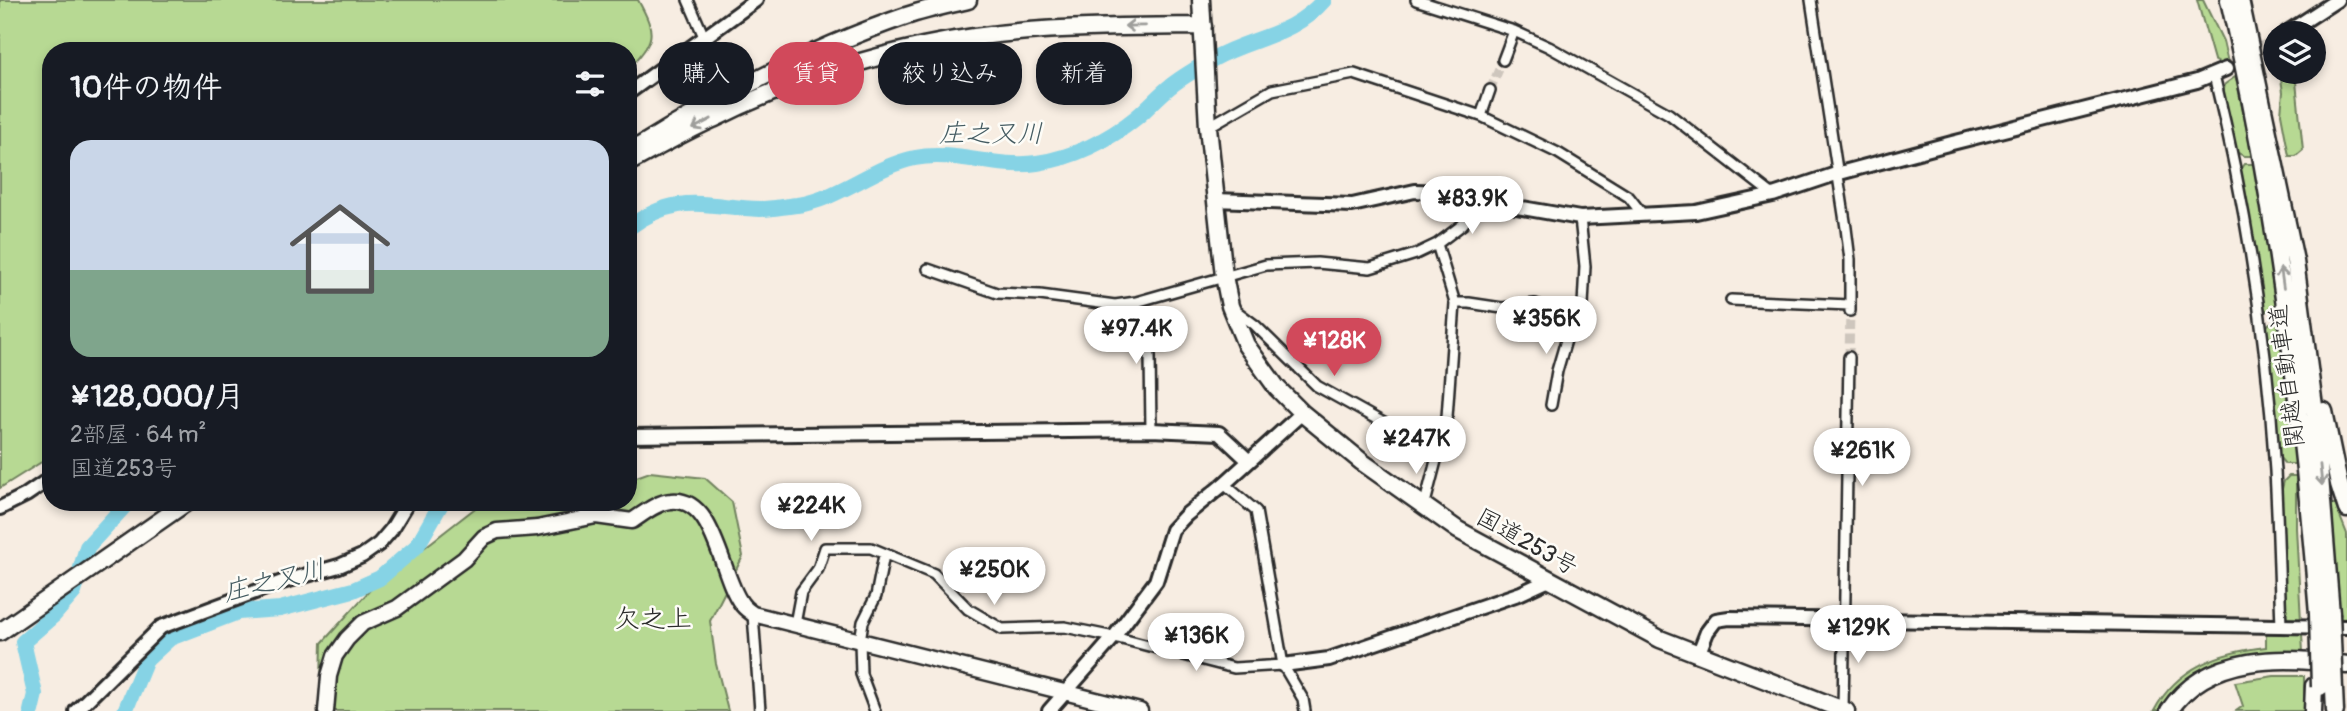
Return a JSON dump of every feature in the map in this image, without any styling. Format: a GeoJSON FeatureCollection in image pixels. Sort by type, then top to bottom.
{"type":"FeatureCollection","features":[{"type":"Feature","properties":{"kind":"highway"},"geometry":{"type":"LineString","coordinates":[[637,147],[719,97],[802,56],[908,15],[968,0]]}},
{"type":"Feature","properties":{"kind":"highway","name":"国道253号"},"geometry":{"type":"LineString","coordinates":[[1201,0],[1208,127],[1224,276],[1230,306],[1246,345],[1277,388],[1302,413],[1362,462],[1458,530],[1636,627],[1698,655],[1844,710]]}},
{"type":"Feature","properties":{"kind":"highway","name":"関越自動車道"},"geometry":{"type":"LineString","coordinates":[[2229,0],[2255,121],[2279,261],[2301,416],[2321,614]]}},
{"type":"Feature","properties":{"kind":"highway","name":"関越自動車道"},"geometry":{"type":"LineString","coordinates":[[2241,0],[2295,261],[2315,414],[2323,687],[2320,711]]}},
{"type":"Feature","properties":{"kind":"highway"},"geometry":{"type":"LineString","coordinates":[[637,158],[713,118],[820,74],[924,46],[1033,30],[1203,26]]}},
{"type":"Feature","properties":{"kind":"highway"},"geometry":{"type":"LineString","coordinates":[[2295,261],[2332,453],[2347,509]]}},
{"type":"Feature","properties":{"kind":"highway"},"geometry":{"type":"LineString","coordinates":[[0,632],[174,511]]}},
{"type":"Feature","properties":{"kind":"highway"},"geometry":{"type":"LineString","coordinates":[[2169,711],[2184,691],[2195,682],[2236,665],[2284,660],[2347,665]]}},
{"type":"Feature","properties":{"kind":"highway"},"geometry":{"type":"LineString","coordinates":[[2182,711],[2207,687],[2247,673],[2302,669],[2347,675]]}},
{"type":"Feature","properties":{"kind":"highway"},"geometry":{"type":"LineString","coordinates":[[2313,711],[2323,687]]}},
{"type":"Feature","properties":{"kind":"highway","name":"関越自動車道"},"geometry":{"type":"LineString","coordinates":[[2323,687],[2335,711]]}},
{"type":"Feature","properties":{"kind":"main road"},"geometry":{"type":"LineString","coordinates":[[326,711],[332,666],[335,656],[347,639],[363,623],[397,608],[464,559],[484,537],[497,531],[537,528],[596,516],[632,521],[669,500],[684,501],[698,511],[711,528],[733,589],[742,605],[753,614],[1140,711]]}},
{"type":"Feature","properties":{"kind":"street"},"geometry":{"type":"LineString","coordinates":[[688,0],[705,39]]}},
{"type":"Feature","properties":{"kind":"street"},"geometry":{"type":"LineString","coordinates":[[637,87],[756,0]]}},
{"type":"Feature","properties":{"kind":"street"},"geometry":{"type":"LineString","coordinates":[[1416,0],[1514,31],[1549,47],[1669,114],[1773,195]]}},
{"type":"Feature","properties":{"kind":"street"},"geometry":{"type":"LineString","coordinates":[[1731,300],[1850,308],[1850,260],[1811,0]]}},
{"type":"Feature","properties":{"kind":"street"},"geometry":{"type":"LineString","coordinates":[[2305,21],[2337,0]]}},
{"type":"Feature","properties":{"kind":"street"},"geometry":{"type":"LineString","coordinates":[[1503,60],[1514,31]]}},
{"type":"Feature","properties":{"kind":"street"},"geometry":{"type":"LineString","coordinates":[[1215,200],[1352,205],[1415,191],[1451,192],[1482,201],[1580,218],[1696,212],[1773,195],[1836,174],[2220,72],[2260,316],[2275,470],[2281,626]]}},
{"type":"Feature","properties":{"kind":"street"},"geometry":{"type":"LineString","coordinates":[[1208,127],[1272,90],[1354,74],[1481,116],[1558,153],[1629,197],[1643,215]]}},
{"type":"Feature","properties":{"kind":"street"},"geometry":{"type":"LineString","coordinates":[[1481,116],[1490,90]]}},
{"type":"Feature","properties":{"kind":"street"},"geometry":{"type":"LineString","coordinates":[[928,269],[997,293],[1040,295],[1115,305],[1136,302],[1266,265],[1317,263],[1370,268],[1416,254],[1437,244],[1462,225],[1482,201]]}},
{"type":"Feature","properties":{"kind":"street"},"geometry":{"type":"LineString","coordinates":[[1551,405],[1557,371],[1573,316],[1583,305],[1585,266],[1580,218]]}},
{"type":"Feature","properties":{"kind":"street"},"geometry":{"type":"LineString","coordinates":[[1431,450],[1447,417],[1455,303],[1437,244]]}},
{"type":"Feature","properties":{"kind":"street"},"geometry":{"type":"LineString","coordinates":[[1136,302],[1143,348],[1150,355],[1151,430]]}},
{"type":"Feature","properties":{"kind":"street"},"geometry":{"type":"LineString","coordinates":[[1455,303],[1502,308],[1535,304],[1573,316]]}},
{"type":"Feature","properties":{"kind":"street"},"geometry":{"type":"LineString","coordinates":[[1230,306],[1255,325],[1317,386],[1438,453],[1424,507]]}},
{"type":"Feature","properties":{"kind":"street"},"geometry":{"type":"LineString","coordinates":[[1844,710],[1849,357]]}},
{"type":"Feature","properties":{"kind":"street"},"geometry":{"type":"LineString","coordinates":[[1049,711],[1114,637],[1156,581],[1172,530],[1302,413]]}},
{"type":"Feature","properties":{"kind":"street"},"geometry":{"type":"LineString","coordinates":[[637,436],[1151,430],[1219,433],[1249,461]]}},
{"type":"Feature","properties":{"kind":"street"},"geometry":{"type":"LineString","coordinates":[[0,508],[42,484]]}},
{"type":"Feature","properties":{"kind":"street"},"geometry":{"type":"LineString","coordinates":[[1224,484],[1256,511],[1283,665],[1303,699],[1306,711]]}},
{"type":"Feature","properties":{"kind":"street"},"geometry":{"type":"LineString","coordinates":[[76,711],[161,627],[301,575],[339,566],[362,556],[379,544],[403,511]]}},
{"type":"Feature","properties":{"kind":"street"},"geometry":{"type":"LineString","coordinates":[[795,624],[801,592],[818,569],[825,548],[871,548],[934,574],[968,609],[1002,629],[1065,628],[1114,637],[1234,668],[1329,659],[1521,593],[1549,580]]}},
{"type":"Feature","properties":{"kind":"street"},"geometry":{"type":"LineString","coordinates":[[875,711],[861,674],[860,641],[863,622],[876,596],[884,555]]}},
{"type":"Feature","properties":{"kind":"street"},"geometry":{"type":"LineString","coordinates":[[753,614],[760,711]]}},
{"type":"Feature","properties":{"kind":"street"},"geometry":{"type":"LineString","coordinates":[[1698,655],[1707,632],[1716,620],[1729,618],[2347,627]]}},
{"type":"Feature","properties":{"kind":"green space"},"geometry":{"type":"Polygon","coordinates":[[[0,0],[638,0],[649,22],[650,37],[637,59],[637,42],[42,42],[42,462],[0,488],[0,0]]]}},
{"type":"Feature","properties":{"kind":"green space"},"geometry":{"type":"Polygon","coordinates":[[[2197,0],[2203,0],[2223,41],[2228,63],[2223,65],[2214,60],[2197,0]]]}},
{"type":"Feature","properties":{"kind":"green space"},"geometry":{"type":"Polygon","coordinates":[[[2235,77],[2252,156],[2236,152],[2223,94],[2225,84],[2235,77]]]}},
{"type":"Feature","properties":{"kind":"green space"},"geometry":{"type":"Polygon","coordinates":[[[2282,84],[2296,84],[2303,150],[2296,156],[2289,156],[2281,114],[2282,84]]]}},
{"type":"Feature","properties":{"kind":"green space"},"geometry":{"type":"Polygon","coordinates":[[[2244,164],[2254,164],[2277,309],[2267,311],[2263,306],[2239,171],[2244,164]]]}},
{"type":"Feature","properties":{"kind":"green space"},"geometry":{"type":"Polygon","coordinates":[[[2279,322],[2296,464],[2285,464],[2279,457],[2266,327],[2270,323],[2279,322]]]}},
{"type":"Feature","properties":{"kind":"green space"},"geometry":{"type":"Polygon","coordinates":[[[650,472],[705,478],[732,502],[743,556],[710,621],[716,664],[728,711],[331,711],[321,681],[322,643],[370,590],[471,511],[637,511],[637,477],[650,472]]]}},
{"type":"Feature","properties":{"kind":"green space"},"geometry":{"type":"Polygon","coordinates":[[[2289,476],[2296,476],[2301,621],[2289,622],[2285,617],[2280,489],[2289,476]]]}},
{"type":"Feature","properties":{"kind":"green space"},"geometry":{"type":"Polygon","coordinates":[[[2330,504],[2335,504],[2347,534],[2347,622],[2340,622],[2330,504]]]}},
{"type":"Feature","properties":{"kind":"green space"},"geometry":{"type":"Polygon","coordinates":[[[2266,633],[2302,633],[2303,653],[2251,656],[2163,711],[2154,711],[2175,683],[2187,673],[2216,658],[2266,647],[2266,633]]]}},
{"type":"Feature","properties":{"kind":"green space"},"geometry":{"type":"Polygon","coordinates":[[[2274,676],[2304,676],[2304,711],[2236,711],[2243,706],[2235,682],[2274,676]]]}},
{"type":"Feature","properties":{"kind":"waterway","name":"庄之又川"},"geometry":{"type":"LineString","coordinates":[[637,222],[662,209],[677,205],[707,204],[760,209],[813,202],[884,168],[915,158],[945,156],[1022,164],[1064,157],[1115,133],[1172,85],[1197,68],[1227,52],[1285,29],[1312,12],[1324,0]]}},
{"type":"Feature","properties":{"kind":"waterway"},"geometry":{"type":"LineString","coordinates":[[31,711],[35,694],[23,642],[54,615],[74,592],[87,547],[120,511]]}},
{"type":"Feature","properties":{"kind":"waterway","name":"庄之又川"},"geometry":{"type":"LineString","coordinates":[[125,711],[146,660],[170,638],[238,612],[280,609],[353,590],[380,578],[417,546],[437,511]]}},
{"type":"Feature","properties":{"kind":"tunnel"},"geometry":{"type":"LineString","coordinates":[[2226,69],[2263,47]]}},
{"type":"Feature","properties":{"kind":"tunnel"},"geometry":{"type":"LineString","coordinates":[[1490,90],[1503,60]]}},
{"type":"Feature","properties":{"kind":"tunnel"},"geometry":{"type":"LineString","coordinates":[[1849,357],[1850,311]]}},
{"type":"Feature","properties":{"kind":"district","name":"欠之上"},"geometry":{"type":"Point","coordinates":[653,619]}}]}
